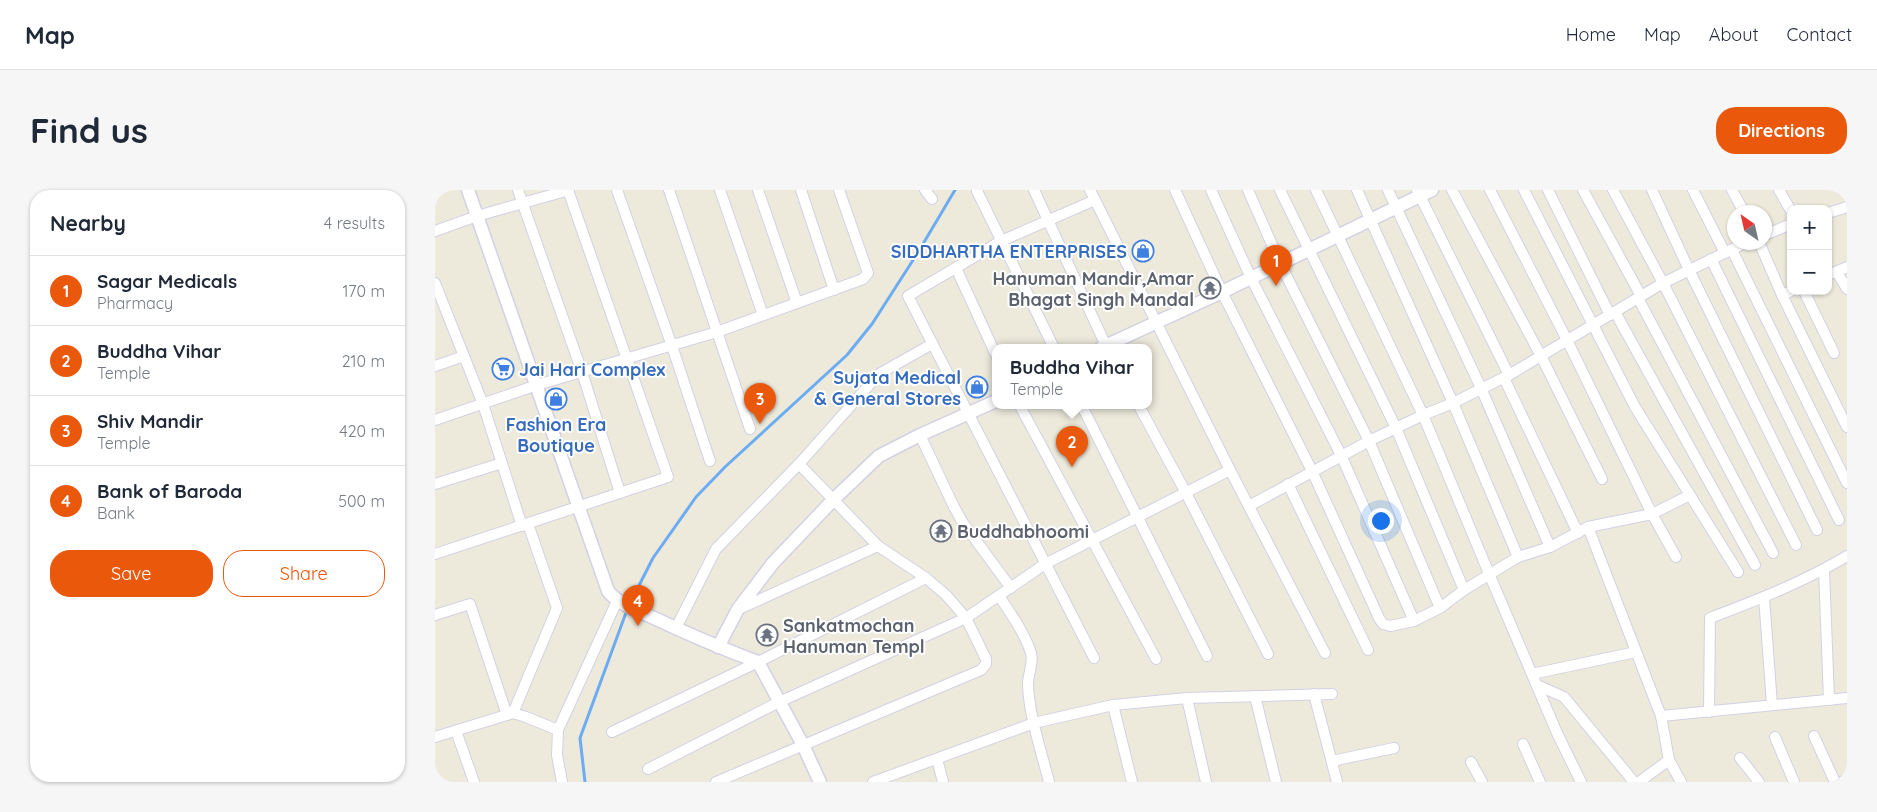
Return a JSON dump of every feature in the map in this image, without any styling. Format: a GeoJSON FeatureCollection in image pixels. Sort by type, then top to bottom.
{"type":"FeatureCollection","features":[{"type":"Feature","properties":{"kind":"street"},"geometry":{"type":"LineString","coordinates":[[468,190],[608,591],[620,602],[718,647],[758,662],[803,745],[819,782]]}},
{"type":"Feature","properties":{"kind":"street"},"geometry":{"type":"LineString","coordinates":[[518,190],[582,372],[620,493]]}},
{"type":"Feature","properties":{"kind":"street"},"geometry":{"type":"LineString","coordinates":[[435,231],[477,216],[569,190],[668,477],[435,554]]}},
{"type":"Feature","properties":{"kind":"street"},"geometry":{"type":"LineString","coordinates":[[617,190],[673,346],[710,461]]}},
{"type":"Feature","properties":{"kind":"street"},"geometry":{"type":"LineString","coordinates":[[669,190],[750,429]]}},
{"type":"Feature","properties":{"kind":"street"},"geometry":{"type":"LineString","coordinates":[[720,190],[763,316]]}},
{"type":"Feature","properties":{"kind":"street"},"geometry":{"type":"LineString","coordinates":[[759,190],[797,303]]}},
{"type":"Feature","properties":{"kind":"street"},"geometry":{"type":"LineString","coordinates":[[801,190],[834,290]]}},
{"type":"Feature","properties":{"kind":"street"},"geometry":{"type":"LineString","coordinates":[[435,420],[537,385],[717,332],[863,279],[868,273],[839,190]]}},
{"type":"Feature","properties":{"kind":"street"},"geometry":{"type":"LineString","coordinates":[[925,190],[932,199]]}},
{"type":"Feature","properties":{"kind":"street"},"geometry":{"type":"LineString","coordinates":[[1034,190],[1104,344]]}},
{"type":"Feature","properties":{"kind":"street"},"geometry":{"type":"LineString","coordinates":[[1175,190],[1222,292],[1312,471],[1383,624],[1390,626],[1414,621],[1440,608],[1465,590],[1519,557],[1549,547],[1588,527],[1652,514],[1690,494]]}},
{"type":"Feature","properties":{"kind":"street"},"geometry":{"type":"LineString","coordinates":[[1211,190],[1251,278],[1341,456],[1414,621]]}},
{"type":"Feature","properties":{"kind":"street"},"geometry":{"type":"LineString","coordinates":[[1248,190],[1280,263],[1369,441],[1440,608]]}},
{"type":"Feature","properties":{"kind":"street"},"geometry":{"type":"LineString","coordinates":[[1280,190],[1396,428],[1465,590]]}},
{"type":"Feature","properties":{"kind":"street"},"geometry":{"type":"LineString","coordinates":[[1316,190],[1423,415],[1489,576],[1581,782]]}},
{"type":"Feature","properties":{"kind":"street"},"geometry":{"type":"LineString","coordinates":[[1357,190],[1453,403],[1519,557]]}},
{"type":"Feature","properties":{"kind":"street"},"geometry":{"type":"LineString","coordinates":[[1388,190],[1481,388],[1549,547]]}},
{"type":"Feature","properties":{"kind":"street"},"geometry":{"type":"LineString","coordinates":[[1452,190],[1541,356],[1602,479]]}},
{"type":"Feature","properties":{"kind":"street"},"geometry":{"type":"LineString","coordinates":[[1490,190],[1675,557]]}},
{"type":"Feature","properties":{"kind":"street"},"geometry":{"type":"LineString","coordinates":[[1524,190],[1635,407],[1738,572]]}},
{"type":"Feature","properties":{"kind":"street"},"geometry":{"type":"LineString","coordinates":[[1548,190],[1612,313],[1755,564]]}},
{"type":"Feature","properties":{"kind":"street"},"geometry":{"type":"LineString","coordinates":[[1583,190],[1773,553]]}},
{"type":"Feature","properties":{"kind":"street"},"geometry":{"type":"LineString","coordinates":[[1613,190],[1663,283],[1796,545]]}},
{"type":"Feature","properties":{"kind":"street"},"geometry":{"type":"LineString","coordinates":[[1652,190],[1689,270],[1817,530]]}},
{"type":"Feature","properties":{"kind":"street"},"geometry":{"type":"LineString","coordinates":[[1693,190],[1729,251],[1847,483]]}},
{"type":"Feature","properties":{"kind":"street"},"geometry":{"type":"LineString","coordinates":[[1732,190],[1740,205]]}},
{"type":"Feature","properties":{"kind":"street"},"geometry":{"type":"LineString","coordinates":[[1779,190],[1788,205]]}},
{"type":"Feature","properties":{"kind":"street"},"geometry":{"type":"LineString","coordinates":[[977,192],[1051,344]]}},
{"type":"Feature","properties":{"kind":"street"},"geometry":{"type":"LineString","coordinates":[[1111,344],[1251,278],[1423,192],[1578,533]]}},
{"type":"Feature","properties":{"kind":"street"},"geometry":{"type":"LineString","coordinates":[[1094,658],[908,296],[1001,241],[1047,221],[1092,195],[1230,470],[1325,653]]}},
{"type":"Feature","properties":{"kind":"street"},"geometry":{"type":"LineString","coordinates":[[1832,211],[1847,207]]}},
{"type":"Feature","properties":{"kind":"street"},"geometry":{"type":"LineString","coordinates":[[1772,232],[1787,226]]}},
{"type":"Feature","properties":{"kind":"street"},"geometry":{"type":"LineString","coordinates":[[1763,250],[1787,293]]}},
{"type":"Feature","properties":{"kind":"street"},"geometry":{"type":"LineString","coordinates":[[1249,506],[1369,441],[1506,377],[1663,283],[1729,251]]}},
{"type":"Feature","properties":{"kind":"street"},"geometry":{"type":"LineString","coordinates":[[1711,259],[1839,520]]}},
{"type":"Feature","properties":{"kind":"street"},"geometry":{"type":"LineString","coordinates":[[956,268],[992,346]]}},
{"type":"Feature","properties":{"kind":"street"},"geometry":{"type":"LineString","coordinates":[[1837,272],[1847,289]]}},
{"type":"Feature","properties":{"kind":"street"},"geometry":{"type":"LineString","coordinates":[[435,283],[439,306],[483,404],[502,463],[557,608],[510,714]]}},
{"type":"Feature","properties":{"kind":"street"},"geometry":{"type":"LineString","coordinates":[[1788,295],[1847,427]]}},
{"type":"Feature","properties":{"kind":"street"},"geometry":{"type":"LineString","coordinates":[[1805,295],[1834,353]]}},
{"type":"Feature","properties":{"kind":"street"},"geometry":{"type":"LineString","coordinates":[[676,628],[716,549],[799,464],[879,374],[933,344]]}},
{"type":"Feature","properties":{"kind":"street"},"geometry":{"type":"LineString","coordinates":[[435,366],[463,356]]}},
{"type":"Feature","properties":{"kind":"street"},"geometry":{"type":"LineString","coordinates":[[718,647],[738,609],[773,563],[879,456],[992,403]]}},
{"type":"Feature","properties":{"kind":"street"},"geometry":{"type":"LineString","coordinates":[[1022,409],[1156,659]]}},
{"type":"Feature","properties":{"kind":"street"},"geometry":{"type":"LineString","coordinates":[[1084,409],[1207,656]]}},
{"type":"Feature","properties":{"kind":"street"},"geometry":{"type":"LineString","coordinates":[[1141,409],[1186,492],[1268,654]]}},
{"type":"Feature","properties":{"kind":"street"},"geometry":{"type":"LineString","coordinates":[[921,435],[963,523],[1011,588]]}},
{"type":"Feature","properties":{"kind":"street"},"geometry":{"type":"LineString","coordinates":[[435,484],[502,463]]}},
{"type":"Feature","properties":{"kind":"street"},"geometry":{"type":"LineString","coordinates":[[716,782],[984,668],[986,659],[966,618],[946,595],[926,578],[878,546],[799,464]]}},
{"type":"Feature","properties":{"kind":"street"},"geometry":{"type":"LineString","coordinates":[[648,769],[779,702],[966,618],[1045,564],[1230,470]]}},
{"type":"Feature","properties":{"kind":"street"},"geometry":{"type":"LineString","coordinates":[[1288,484],[1368,650]]}},
{"type":"Feature","properties":{"kind":"street"},"geometry":{"type":"LineString","coordinates":[[1588,527],[1661,716],[1669,760],[1681,782]]}},
{"type":"Feature","properties":{"kind":"street"},"geometry":{"type":"LineString","coordinates":[[738,609],[878,546]]}},
{"type":"Feature","properties":{"kind":"street"},"geometry":{"type":"LineString","coordinates":[[1709,712],[1709,618],[1764,598],[1824,570],[1847,556]]}},
{"type":"Feature","properties":{"kind":"street"},"geometry":{"type":"LineString","coordinates":[[1824,570],[1829,700]]}},
{"type":"Feature","properties":{"kind":"street"},"geometry":{"type":"LineString","coordinates":[[612,732],[926,578]]}},
{"type":"Feature","properties":{"kind":"street"},"geometry":{"type":"LineString","coordinates":[[999,596],[1022,631],[1031,654],[1028,683],[1034,723],[1049,782]]}},
{"type":"Feature","properties":{"kind":"street"},"geometry":{"type":"LineString","coordinates":[[1764,598],[1772,705]]}},
{"type":"Feature","properties":{"kind":"street"},"geometry":{"type":"LineString","coordinates":[[562,782],[557,755],[558,730],[620,602]]}},
{"type":"Feature","properties":{"kind":"street"},"geometry":{"type":"LineString","coordinates":[[435,615],[469,604],[510,714]]}},
{"type":"Feature","properties":{"kind":"street"},"geometry":{"type":"LineString","coordinates":[[1532,674],[1636,652]]}},
{"type":"Feature","properties":{"kind":"street"},"geometry":{"type":"LineString","coordinates":[[1537,686],[1564,698],[1634,782]]}},
{"type":"Feature","properties":{"kind":"street"},"geometry":{"type":"LineString","coordinates":[[1314,694],[1337,782]]}},
{"type":"Feature","properties":{"kind":"street"},"geometry":{"type":"LineString","coordinates":[[873,782],[1034,723],[1113,705],[1187,698],[1332,694]]}},
{"type":"Feature","properties":{"kind":"street"},"geometry":{"type":"LineString","coordinates":[[1255,696],[1276,782]]}},
{"type":"Feature","properties":{"kind":"street"},"geometry":{"type":"LineString","coordinates":[[1187,698],[1206,782]]}},
{"type":"Feature","properties":{"kind":"street"},"geometry":{"type":"LineString","coordinates":[[1661,716],[1847,698]]}},
{"type":"Feature","properties":{"kind":"street"},"geometry":{"type":"LineString","coordinates":[[1113,705],[1132,782]]}},
{"type":"Feature","properties":{"kind":"street"},"geometry":{"type":"LineString","coordinates":[[435,737],[510,714],[526,717],[558,730]]}},
{"type":"Feature","properties":{"kind":"street"},"geometry":{"type":"LineString","coordinates":[[456,730],[474,782]]}},
{"type":"Feature","properties":{"kind":"street"},"geometry":{"type":"LineString","coordinates":[[1814,736],[1835,782]]}},
{"type":"Feature","properties":{"kind":"street"},"geometry":{"type":"LineString","coordinates":[[1775,737],[1795,782]]}},
{"type":"Feature","properties":{"kind":"street"},"geometry":{"type":"LineString","coordinates":[[1523,744],[1540,782]]}},
{"type":"Feature","properties":{"kind":"street"},"geometry":{"type":"LineString","coordinates":[[1332,761],[1394,748]]}},
{"type":"Feature","properties":{"kind":"street"},"geometry":{"type":"LineString","coordinates":[[1740,758],[1759,782]]}},
{"type":"Feature","properties":{"kind":"street"},"geometry":{"type":"LineString","coordinates":[[937,759],[943,782]]}},
{"type":"Feature","properties":{"kind":"street"},"geometry":{"type":"LineString","coordinates":[[1639,782],[1669,760]]}},
{"type":"Feature","properties":{"kind":"street"},"geometry":{"type":"LineString","coordinates":[[1471,762],[1482,782]]}},
{"type":"Feature","properties":{"kind":"street"},"geometry":{"type":"LineString","coordinates":[[1842,782],[1847,779]]}},
{"type":"Feature","properties":{"kind":"waterway"},"geometry":{"type":"LineString","coordinates":[[629,605],[653,558],[696,497],[725,467],[847,355],[872,324],[955,190]]}},
{"type":"Feature","properties":{"kind":"waterway"},"geometry":{"type":"LineString","coordinates":[[585,782],[580,738],[627,610]]}},
{"type":"Feature","properties":{"kind":"place","name":"SIDDHARTHA ENTERPRISES"},"geometry":{"type":"Point","coordinates":[1143,251]}},
{"type":"Feature","properties":{"kind":"place","name":"Sagar Medicals"},"geometry":{"type":"Point","coordinates":[1276,286]}},
{"type":"Feature","properties":{"kind":"place","name":"Hanuman Mandir,Amar Bhagat Singh Mandal"},"geometry":{"type":"Point","coordinates":[1210,288]}},
{"type":"Feature","properties":{"kind":"place","name":"Jai Hari Complex"},"geometry":{"type":"Point","coordinates":[503,369]}},
{"type":"Feature","properties":{"kind":"place","name":"Sujata Medical & General Stores"},"geometry":{"type":"Point","coordinates":[977,387]}},
{"type":"Feature","properties":{"kind":"place","name":"Fashion Era Boutique"},"geometry":{"type":"Point","coordinates":[556,399]}},
{"type":"Feature","properties":{"kind":"place","name":"Shiv Mandir"},"geometry":{"type":"Point","coordinates":[760,424]}},
{"type":"Feature","properties":{"kind":"place","name":"Buddha Vihar"},"geometry":{"type":"Point","coordinates":[1072,467]}},
{"type":"Feature","properties":{"kind":"place","name":"Buddhabhoomi"},"geometry":{"type":"Point","coordinates":[941,531]}},
{"type":"Feature","properties":{"kind":"place","name":"Bank of Baroda"},"geometry":{"type":"Point","coordinates":[638,626]}},
{"type":"Feature","properties":{"kind":"place","name":"Sankatmochan Hanuman Templ"},"geometry":{"type":"Point","coordinates":[767,635]}}]}
